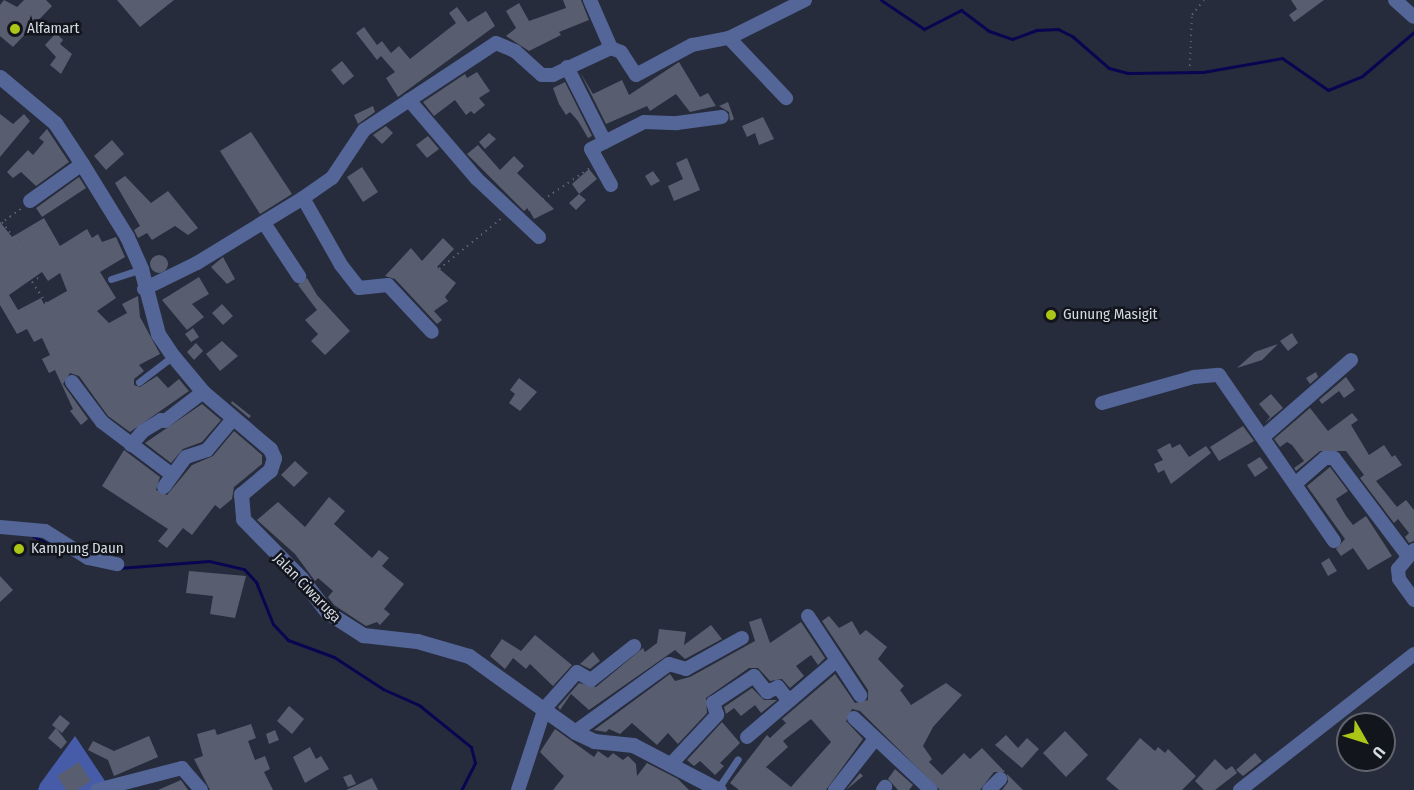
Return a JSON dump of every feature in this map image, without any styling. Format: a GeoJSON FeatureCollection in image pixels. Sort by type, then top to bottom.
{"type":"FeatureCollection","features":[{"type":"Feature","properties":{"kind":"street"},"geometry":{"type":"LineString","coordinates":[[590,0],[611,48],[621,52],[636,75],[692,45],[729,38],[805,0]]}},
{"type":"Feature","properties":{"kind":"street"},"geometry":{"type":"LineString","coordinates":[[1395,0],[1414,17]]}},
{"type":"Feature","properties":{"kind":"street"},"geometry":{"type":"LineString","coordinates":[[729,38],[786,99]]}},
{"type":"Feature","properties":{"kind":"street"},"geometry":{"type":"LineString","coordinates":[[144,289],[197,263],[264,223],[332,178],[364,130],[496,43],[515,51],[542,75],[611,48]]}},
{"type":"Feature","properties":{"kind":"street"},"geometry":{"type":"LineString","coordinates":[[567,67],[605,142]]}},
{"type":"Feature","properties":{"kind":"street","name":"Jalan Ciwaruga"},"geometry":{"type":"LineString","coordinates":[[0,77],[55,123],[82,164],[127,237],[141,269],[144,289],[158,334],[172,356],[202,392],[232,420],[270,449],[274,458],[270,470],[241,494],[243,519],[301,578],[327,612],[363,635],[417,640],[469,657],[545,708],[575,732],[594,741],[633,746],[718,790]]}},
{"type":"Feature","properties":{"kind":"street"},"geometry":{"type":"LineString","coordinates":[[409,100],[513,215],[539,237]]}},
{"type":"Feature","properties":{"kind":"street"},"geometry":{"type":"LineString","coordinates":[[611,185],[591,149],[644,122],[677,123],[722,117]]}},
{"type":"Feature","properties":{"kind":"street"},"geometry":{"type":"LineString","coordinates":[[30,201],[82,164]]}},
{"type":"Feature","properties":{"kind":"street"},"geometry":{"type":"LineString","coordinates":[[303,198],[341,265],[359,288],[388,285],[432,332]]}},
{"type":"Feature","properties":{"kind":"street"},"geometry":{"type":"LineString","coordinates":[[264,223],[299,276]]}},
{"type":"Feature","properties":{"kind":"street"},"geometry":{"type":"LineString","coordinates":[[1263,437],[1352,360]]}},
{"type":"Feature","properties":{"kind":"street"},"geometry":{"type":"LineString","coordinates":[[1102,403],[1194,377],[1219,375],[1334,541]]}},
{"type":"Feature","properties":{"kind":"street"},"geometry":{"type":"LineString","coordinates":[[72,382],[102,422],[171,474]]}},
{"type":"Feature","properties":{"kind":"street"},"geometry":{"type":"LineString","coordinates":[[131,445],[143,431],[173,416],[202,392]]}},
{"type":"Feature","properties":{"kind":"street"},"geometry":{"type":"LineString","coordinates":[[164,487],[171,474],[186,457],[212,446],[232,420]]}},
{"type":"Feature","properties":{"kind":"street"},"geometry":{"type":"LineString","coordinates":[[1295,484],[1325,458],[1334,458],[1411,553],[1398,574],[1414,600]]}},
{"type":"Feature","properties":{"kind":"street"},"geometry":{"type":"LineString","coordinates":[[0,527],[45,531],[88,558],[117,564]]}},
{"type":"Feature","properties":{"kind":"street"},"geometry":{"type":"LineString","coordinates":[[808,616],[860,695]]}},
{"type":"Feature","properties":{"kind":"street"},"geometry":{"type":"LineString","coordinates":[[575,732],[669,664],[686,669],[742,638]]}},
{"type":"Feature","properties":{"kind":"street"},"geometry":{"type":"LineString","coordinates":[[518,790],[545,708],[578,672],[591,680],[634,646]]}},
{"type":"Feature","properties":{"kind":"street"},"geometry":{"type":"LineString","coordinates":[[1240,790],[1414,654]]}},
{"type":"Feature","properties":{"kind":"street"},"geometry":{"type":"LineString","coordinates":[[747,737],[836,661]]}},
{"type":"Feature","properties":{"kind":"street"},"geometry":{"type":"LineString","coordinates":[[670,765],[717,715],[712,703],[754,676],[766,692],[778,687],[788,700]]}},
{"type":"Feature","properties":{"kind":"street"},"geometry":{"type":"LineString","coordinates":[[854,718],[931,790]]}},
{"type":"Feature","properties":{"kind":"street"},"geometry":{"type":"LineString","coordinates":[[835,790],[875,739]]}},
{"type":"Feature","properties":{"kind":"street"},"geometry":{"type":"LineString","coordinates":[[97,790],[182,768],[201,790]]}},
{"type":"Feature","properties":{"kind":"street"},"geometry":{"type":"LineString","coordinates":[[988,790],[1000,779]]}},
{"type":"Feature","properties":{"kind":"lane"},"geometry":{"type":"LineString","coordinates":[[111,279],[141,269]]}},
{"type":"Feature","properties":{"kind":"lane"},"geometry":{"type":"LineString","coordinates":[[139,382],[172,356]]}},
{"type":"Feature","properties":{"kind":"lane"},"geometry":{"type":"LineString","coordinates":[[718,790],[738,759]]}},
{"type":"Feature","properties":{"kind":"path"},"geometry":{"type":"LineString","coordinates":[[1190,66],[1192,15],[1204,0]]}},
{"type":"Feature","properties":{"kind":"path"},"geometry":{"type":"LineString","coordinates":[[439,269],[513,215],[598,162]]}},
{"type":"Feature","properties":{"kind":"path"},"geometry":{"type":"LineString","coordinates":[[30,201],[1,223],[35,266],[38,278],[32,282],[52,312]]}},
{"type":"Feature","properties":{"kind":"shaded area"},"geometry":{"type":"Polygon","coordinates":[[[75,736],[111,790],[38,790],[40,784],[75,736]]]}},
{"type":"Feature","properties":{"kind":"building"},"geometry":{"type":"Polygon","coordinates":[[[4,0],[17,7],[24,0],[46,0],[52,6],[13,47],[0,36],[0,5],[4,0]]]}},
{"type":"Feature","properties":{"kind":"building"},"geometry":{"type":"Polygon","coordinates":[[[117,0],[174,0],[140,27],[117,0]]]}},
{"type":"Feature","properties":{"kind":"building"},"geometry":{"type":"Polygon","coordinates":[[[563,0],[581,0],[589,20],[559,32],[561,35],[529,51],[506,36],[516,28],[506,11],[519,3],[529,21],[566,8],[563,0]]]}},
{"type":"Feature","properties":{"kind":"building"},"geometry":{"type":"Polygon","coordinates":[[[1291,0],[1324,0],[1294,22],[1289,15],[1297,9],[1291,0]]]}},
{"type":"Feature","properties":{"kind":"building"},"geometry":{"type":"Polygon","coordinates":[[[457,7],[468,22],[486,11],[495,26],[398,97],[386,78],[395,72],[381,56],[377,60],[356,33],[364,27],[377,45],[382,41],[391,53],[399,46],[410,59],[456,23],[449,13],[457,7]]]}},
{"type":"Feature","properties":{"kind":"building"},"geometry":{"type":"Polygon","coordinates":[[[56,33],[63,40],[60,44],[72,54],[61,74],[50,65],[56,57],[45,45],[56,33]]]}},
{"type":"Feature","properties":{"kind":"building"},"geometry":{"type":"Polygon","coordinates":[[[342,61],[354,76],[343,85],[331,70],[342,61]]]}},
{"type":"Feature","properties":{"kind":"building"},"geometry":{"type":"Polygon","coordinates":[[[679,62],[700,97],[708,93],[716,106],[690,112],[676,94],[650,111],[647,106],[606,124],[580,72],[593,94],[622,80],[629,95],[679,62]]]}},
{"type":"Feature","properties":{"kind":"building"},"geometry":{"type":"Polygon","coordinates":[[[477,72],[490,91],[479,98],[485,105],[474,114],[471,111],[466,115],[455,100],[434,116],[423,102],[465,74],[467,78],[477,72]]]}},
{"type":"Feature","properties":{"kind":"building"},"geometry":{"type":"Polygon","coordinates":[[[565,82],[592,136],[588,138],[578,121],[570,112],[566,115],[559,104],[553,88],[565,82]]]}},
{"type":"Feature","properties":{"kind":"building"},"geometry":{"type":"Polygon","coordinates":[[[728,102],[734,119],[730,121],[729,112],[719,106],[728,102]]]}},
{"type":"Feature","properties":{"kind":"building"},"geometry":{"type":"Polygon","coordinates":[[[373,106],[375,112],[358,124],[354,115],[373,106]]]}},
{"type":"Feature","properties":{"kind":"building"},"geometry":{"type":"Polygon","coordinates":[[[0,114],[13,124],[24,114],[30,121],[0,157],[0,114]]]}},
{"type":"Feature","properties":{"kind":"building"},"geometry":{"type":"Polygon","coordinates":[[[763,117],[774,139],[759,145],[755,133],[747,137],[742,126],[763,117]]]}},
{"type":"Feature","properties":{"kind":"building"},"geometry":{"type":"Polygon","coordinates":[[[386,126],[393,133],[382,144],[373,135],[386,126]]]}},
{"type":"Feature","properties":{"kind":"building"},"geometry":{"type":"Polygon","coordinates":[[[47,129],[69,162],[36,186],[21,172],[13,178],[7,172],[28,150],[33,155],[44,142],[39,138],[47,129]]]}},
{"type":"Feature","properties":{"kind":"building"},"geometry":{"type":"Polygon","coordinates":[[[251,132],[292,194],[260,214],[220,151],[251,132]]]}},
{"type":"Feature","properties":{"kind":"building"},"geometry":{"type":"Polygon","coordinates":[[[489,133],[496,139],[485,149],[479,142],[489,133]]]}},
{"type":"Feature","properties":{"kind":"building"},"geometry":{"type":"Polygon","coordinates":[[[428,136],[439,149],[427,158],[416,145],[428,136]]]}},
{"type":"Feature","properties":{"kind":"building"},"geometry":{"type":"Polygon","coordinates":[[[112,140],[124,154],[106,170],[94,156],[112,140]]]}},
{"type":"Feature","properties":{"kind":"building"},"geometry":{"type":"Polygon","coordinates":[[[478,145],[500,170],[514,156],[524,166],[517,173],[554,209],[534,219],[528,208],[524,211],[467,154],[478,145]]]}},
{"type":"Feature","properties":{"kind":"building"},"geometry":{"type":"Polygon","coordinates":[[[687,158],[700,190],[674,201],[668,186],[683,179],[676,163],[687,158]]]}},
{"type":"Feature","properties":{"kind":"building"},"geometry":{"type":"Polygon","coordinates":[[[362,167],[378,192],[363,202],[347,177],[362,167]]]}},
{"type":"Feature","properties":{"kind":"building"},"geometry":{"type":"Polygon","coordinates":[[[589,169],[597,179],[579,194],[572,184],[589,169]]]}},
{"type":"Feature","properties":{"kind":"building"},"geometry":{"type":"Polygon","coordinates":[[[653,171],[660,181],[651,186],[645,176],[653,171]]]}},
{"type":"Feature","properties":{"kind":"building"},"geometry":{"type":"Polygon","coordinates":[[[125,176],[151,203],[168,191],[198,228],[188,235],[175,226],[152,240],[147,233],[138,238],[134,230],[140,226],[115,183],[125,176]]]}},
{"type":"Feature","properties":{"kind":"building"},"geometry":{"type":"Polygon","coordinates":[[[79,177],[86,188],[42,217],[36,208],[79,177]]]}},
{"type":"Feature","properties":{"kind":"building"},"geometry":{"type":"Polygon","coordinates":[[[579,194],[586,200],[576,210],[569,203],[579,194]]]}},
{"type":"Feature","properties":{"kind":"building"},"geometry":{"type":"Polygon","coordinates":[[[44,218],[60,246],[87,229],[92,238],[98,234],[102,242],[116,237],[125,257],[100,272],[116,298],[97,311],[109,323],[127,313],[122,304],[138,296],[140,317],[160,354],[139,365],[144,371],[134,379],[134,385],[140,387],[157,376],[168,388],[179,379],[189,391],[130,432],[108,416],[79,376],[70,373],[63,384],[88,419],[81,425],[70,411],[73,409],[55,370],[49,373],[42,359],[50,355],[42,338],[34,342],[27,329],[17,334],[0,305],[0,222],[12,237],[44,218]],[[42,272],[9,295],[18,310],[41,298],[44,304],[67,291],[60,273],[48,281],[42,272]]]}},
{"type":"Feature","properties":{"kind":"building"},"geometry":{"type":"Polygon","coordinates":[[[443,238],[454,249],[437,267],[456,283],[445,297],[448,301],[434,311],[442,320],[437,324],[395,279],[385,276],[411,248],[422,261],[443,238]]]}},
{"type":"Feature","properties":{"kind":"building"},"geometry":{"type":"Polygon","coordinates":[[[159,255],[165,258],[168,264],[165,270],[159,273],[153,270],[150,264],[153,258],[159,255]]]}},
{"type":"Feature","properties":{"kind":"building"},"geometry":{"type":"Polygon","coordinates":[[[223,257],[235,279],[227,284],[211,267],[223,257]]]}},
{"type":"Feature","properties":{"kind":"building"},"geometry":{"type":"Polygon","coordinates":[[[199,277],[209,294],[192,304],[204,317],[187,330],[162,300],[199,277]]]}},
{"type":"Feature","properties":{"kind":"building"},"geometry":{"type":"Polygon","coordinates":[[[307,278],[317,295],[350,331],[325,355],[311,341],[318,334],[305,320],[317,310],[298,285],[307,278]]]}},
{"type":"Feature","properties":{"kind":"building"},"geometry":{"type":"Polygon","coordinates":[[[222,304],[233,316],[223,325],[212,313],[222,304]]]}},
{"type":"Feature","properties":{"kind":"building"},"geometry":{"type":"Polygon","coordinates":[[[193,328],[199,337],[191,342],[185,334],[193,328]]]}},
{"type":"Feature","properties":{"kind":"building"},"geometry":{"type":"Polygon","coordinates":[[[1292,333],[1298,343],[1288,351],[1280,341],[1292,333]]]}},
{"type":"Feature","properties":{"kind":"building"},"geometry":{"type":"Polygon","coordinates":[[[222,341],[238,356],[220,371],[206,354],[222,341]]]}},
{"type":"Feature","properties":{"kind":"building"},"geometry":{"type":"Polygon","coordinates":[[[196,343],[203,351],[194,360],[187,352],[196,343]]]}},
{"type":"Feature","properties":{"kind":"building"},"geometry":{"type":"Polygon","coordinates":[[[1278,344],[1262,360],[1237,368],[1255,352],[1278,344]]]}},
{"type":"Feature","properties":{"kind":"building"},"geometry":{"type":"Polygon","coordinates":[[[1316,372],[1318,377],[1310,384],[1306,378],[1316,372]]]}},
{"type":"Feature","properties":{"kind":"building"},"geometry":{"type":"Polygon","coordinates":[[[1346,377],[1355,390],[1344,398],[1339,391],[1322,404],[1319,400],[1346,377]]]}},
{"type":"Feature","properties":{"kind":"building"},"geometry":{"type":"Polygon","coordinates":[[[519,378],[537,392],[520,411],[509,403],[515,394],[510,390],[519,378]]]}},
{"type":"Feature","properties":{"kind":"building"},"geometry":{"type":"Polygon","coordinates":[[[1271,394],[1283,408],[1265,423],[1270,417],[1259,404],[1271,394]]]}},
{"type":"Feature","properties":{"kind":"building"},"geometry":{"type":"Polygon","coordinates":[[[232,401],[251,416],[249,418],[231,403],[232,401]]]}},
{"type":"Feature","properties":{"kind":"building"},"geometry":{"type":"Polygon","coordinates":[[[202,404],[221,420],[202,442],[183,449],[171,463],[145,443],[202,404]]]}},
{"type":"Feature","properties":{"kind":"building"},"geometry":{"type":"Polygon","coordinates":[[[1310,408],[1328,431],[1352,413],[1358,420],[1351,425],[1369,455],[1384,445],[1392,457],[1395,455],[1402,465],[1376,481],[1397,507],[1406,500],[1414,510],[1414,541],[1409,543],[1405,537],[1409,533],[1398,519],[1394,523],[1360,478],[1364,475],[1346,451],[1320,451],[1296,471],[1294,468],[1304,461],[1292,445],[1287,442],[1280,447],[1274,439],[1310,408]]]}},
{"type":"Feature","properties":{"kind":"building"},"geometry":{"type":"Polygon","coordinates":[[[1243,426],[1254,441],[1219,461],[1210,447],[1243,426]]]}},
{"type":"Feature","properties":{"kind":"building"},"geometry":{"type":"Polygon","coordinates":[[[234,431],[262,455],[262,464],[234,487],[232,499],[220,509],[215,505],[192,535],[183,528],[167,548],[158,541],[168,529],[102,486],[124,450],[160,477],[156,490],[167,495],[192,465],[213,456],[234,431]]]}},
{"type":"Feature","properties":{"kind":"building"},"geometry":{"type":"Polygon","coordinates":[[[1170,443],[1172,448],[1180,444],[1189,457],[1206,446],[1211,453],[1171,484],[1164,470],[1158,473],[1154,464],[1163,460],[1157,450],[1170,443]]]}},
{"type":"Feature","properties":{"kind":"building"},"geometry":{"type":"Polygon","coordinates":[[[1260,457],[1268,468],[1255,477],[1247,465],[1260,457]]]}},
{"type":"Feature","properties":{"kind":"building"},"geometry":{"type":"Polygon","coordinates":[[[295,461],[308,473],[294,487],[281,475],[295,461]]]}},
{"type":"Feature","properties":{"kind":"building"},"geometry":{"type":"Polygon","coordinates":[[[1330,467],[1348,491],[1336,499],[1346,516],[1353,525],[1366,516],[1392,556],[1368,570],[1353,548],[1341,556],[1336,549],[1345,539],[1307,486],[1330,467]]]}},
{"type":"Feature","properties":{"kind":"building"},"geometry":{"type":"Polygon","coordinates":[[[329,497],[345,511],[334,524],[372,558],[379,550],[389,558],[382,566],[404,584],[384,609],[390,614],[380,625],[377,622],[366,626],[334,605],[328,597],[333,591],[318,578],[315,581],[295,554],[257,520],[278,502],[305,527],[329,497]]]}},
{"type":"Feature","properties":{"kind":"building"},"geometry":{"type":"Polygon","coordinates":[[[1329,558],[1337,571],[1328,576],[1321,563],[1329,558]]]}},
{"type":"Feature","properties":{"kind":"building"},"geometry":{"type":"Polygon","coordinates":[[[189,571],[246,576],[235,618],[210,614],[213,596],[186,593],[189,571]]]}},
{"type":"Feature","properties":{"kind":"building"},"geometry":{"type":"Polygon","coordinates":[[[0,576],[13,590],[0,602],[0,576]]]}},
{"type":"Feature","properties":{"kind":"building"},"geometry":{"type":"Polygon","coordinates":[[[829,616],[839,628],[852,621],[860,635],[866,630],[887,647],[878,659],[904,686],[900,690],[911,705],[946,683],[962,695],[933,727],[923,746],[932,759],[929,762],[942,775],[964,753],[970,759],[982,748],[1005,772],[994,772],[980,790],[940,790],[860,711],[852,709],[846,721],[863,739],[826,790],[739,790],[730,783],[767,735],[770,738],[786,723],[782,719],[835,674],[855,703],[868,700],[868,690],[822,621],[829,616]],[[811,719],[783,741],[788,747],[766,767],[791,787],[831,742],[811,719]]]}},
{"type":"Feature","properties":{"kind":"building"},"geometry":{"type":"Polygon","coordinates":[[[761,618],[770,643],[801,622],[825,658],[818,665],[811,655],[796,666],[804,676],[790,688],[782,679],[770,681],[758,668],[749,668],[706,698],[707,713],[678,744],[668,733],[657,745],[632,723],[620,734],[609,729],[606,732],[594,730],[670,674],[675,681],[690,677],[755,641],[749,622],[761,618]]]}},
{"type":"Feature","properties":{"kind":"building"},"geometry":{"type":"Polygon","coordinates":[[[711,625],[722,639],[685,659],[675,650],[589,710],[571,694],[560,710],[558,707],[579,683],[596,687],[643,648],[645,652],[657,643],[659,629],[686,632],[684,645],[711,625]]]}},
{"type":"Feature","properties":{"kind":"building"},"geometry":{"type":"Polygon","coordinates":[[[535,635],[572,665],[553,686],[530,664],[526,669],[513,658],[505,669],[490,656],[502,639],[521,651],[535,635]]]}},
{"type":"Feature","properties":{"kind":"building"},"geometry":{"type":"Polygon","coordinates":[[[593,652],[600,661],[590,669],[580,664],[593,652]]]}},
{"type":"Feature","properties":{"kind":"building"},"geometry":{"type":"Polygon","coordinates":[[[752,688],[764,700],[777,700],[761,713],[755,705],[741,716],[734,708],[726,714],[724,707],[752,688]]]}},
{"type":"Feature","properties":{"kind":"building"},"geometry":{"type":"Polygon","coordinates":[[[289,706],[304,719],[292,734],[277,721],[289,706]]]}},
{"type":"Feature","properties":{"kind":"building"},"geometry":{"type":"Polygon","coordinates":[[[60,715],[70,723],[62,733],[52,725],[60,715]]]}},
{"type":"Feature","properties":{"kind":"building"},"geometry":{"type":"Polygon","coordinates":[[[722,722],[740,743],[720,763],[724,766],[715,775],[700,761],[694,766],[687,760],[722,722]]]}},
{"type":"Feature","properties":{"kind":"building"},"geometry":{"type":"Polygon","coordinates":[[[251,724],[256,738],[248,741],[255,760],[265,756],[270,769],[264,772],[273,790],[210,790],[194,759],[203,756],[197,734],[215,729],[217,735],[251,724]]]}},
{"type":"Feature","properties":{"kind":"building"},"geometry":{"type":"Polygon","coordinates":[[[56,728],[67,742],[61,749],[48,738],[56,728]]]}},
{"type":"Feature","properties":{"kind":"building"},"geometry":{"type":"Polygon","coordinates":[[[555,729],[594,757],[598,751],[608,758],[613,753],[623,760],[628,756],[636,764],[637,776],[647,763],[678,779],[689,790],[553,790],[564,776],[540,752],[555,729]]]}},
{"type":"Feature","properties":{"kind":"building"},"geometry":{"type":"Polygon","coordinates":[[[275,730],[279,740],[269,744],[266,734],[275,730]]]}},
{"type":"Feature","properties":{"kind":"building"},"geometry":{"type":"Polygon","coordinates":[[[1065,731],[1088,755],[1066,777],[1043,753],[1065,731]]]}},
{"type":"Feature","properties":{"kind":"building"},"geometry":{"type":"Polygon","coordinates":[[[1006,735],[1018,748],[1027,738],[1039,749],[1022,768],[995,745],[1006,735]]]}},
{"type":"Feature","properties":{"kind":"building"},"geometry":{"type":"Polygon","coordinates":[[[149,736],[158,757],[114,776],[108,760],[88,750],[93,741],[114,751],[149,736]]]}},
{"type":"Feature","properties":{"kind":"building"},"geometry":{"type":"Polygon","coordinates":[[[1140,738],[1155,751],[1158,747],[1165,753],[1168,749],[1196,776],[1182,790],[1119,790],[1106,779],[1140,738]]]}},
{"type":"Feature","properties":{"kind":"building"},"geometry":{"type":"Polygon","coordinates":[[[310,747],[316,759],[321,756],[329,769],[305,783],[293,757],[310,747]]]}},
{"type":"Feature","properties":{"kind":"building"},"geometry":{"type":"Polygon","coordinates":[[[1255,753],[1262,761],[1243,776],[1236,770],[1255,753]]]}},
{"type":"Feature","properties":{"kind":"building"},"geometry":{"type":"Polygon","coordinates":[[[1215,759],[1226,770],[1232,766],[1237,773],[1215,790],[1204,790],[1195,781],[1215,759]]]}},
{"type":"Feature","properties":{"kind":"building"},"geometry":{"type":"Polygon","coordinates":[[[79,762],[91,781],[77,790],[66,790],[57,776],[79,762]]]}},
{"type":"Feature","properties":{"kind":"building"},"geometry":{"type":"Polygon","coordinates":[[[895,769],[913,785],[909,790],[898,790],[888,779],[895,769]]]}},
{"type":"Feature","properties":{"kind":"building"},"geometry":{"type":"Polygon","coordinates":[[[860,773],[863,776],[846,790],[860,773]]]}},
{"type":"Feature","properties":{"kind":"building"},"geometry":{"type":"Polygon","coordinates":[[[351,774],[356,784],[348,787],[343,777],[351,774]]]}},
{"type":"Feature","properties":{"kind":"building"},"geometry":{"type":"Polygon","coordinates":[[[1007,774],[1023,790],[1002,790],[1008,782],[1007,774]]]}},
{"type":"Feature","properties":{"kind":"building"},"geometry":{"type":"Polygon","coordinates":[[[372,778],[378,790],[346,790],[372,778]]]}},
{"type":"Feature","properties":{"kind":"building"},"geometry":{"type":"Polygon","coordinates":[[[181,780],[188,790],[158,790],[181,780]]]}},
{"type":"Feature","properties":{"kind":"waterway"},"geometry":{"type":"LineString","coordinates":[[881,0],[924,29],[961,10],[989,31],[1012,39],[1037,30],[1058,29],[1072,36],[1109,68],[1128,73],[1203,72],[1282,58],[1328,90],[1361,77],[1414,32]]}},
{"type":"Feature","properties":{"kind":"waterway"},"geometry":{"type":"LineString","coordinates":[[33,536],[67,553]]}},
{"type":"Feature","properties":{"kind":"waterway"},"geometry":{"type":"LineString","coordinates":[[119,568],[209,561],[244,569],[256,582],[273,624],[288,640],[334,657],[383,689],[419,705],[471,747],[475,763],[461,790]]}},
{"type":"Feature","properties":{"kind":"place","name":"Alfamart"},"geometry":{"type":"Point","coordinates":[15,29]}},
{"type":"Feature","properties":{"kind":"place","name":"Gunung Masigit"},"geometry":{"type":"Point","coordinates":[1051,315]}},
{"type":"Feature","properties":{"kind":"place","name":"Kampung Daun"},"geometry":{"type":"Point","coordinates":[19,549]}}]}
